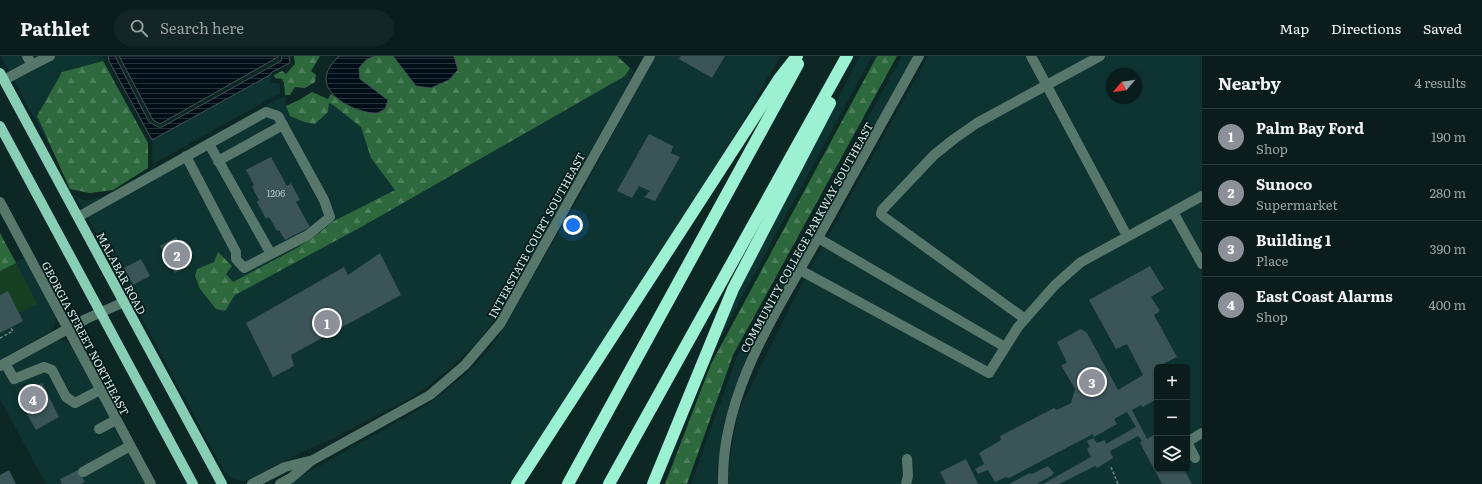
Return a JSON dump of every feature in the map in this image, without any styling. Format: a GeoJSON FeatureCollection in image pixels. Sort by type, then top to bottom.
{"type":"FeatureCollection","features":[{"type":"Feature","properties":{"kind":"highway"},"geometry":{"type":"LineString","coordinates":[[518,484],[775,85],[797,56]]}},
{"type":"Feature","properties":{"kind":"highway"},"geometry":{"type":"LineString","coordinates":[[568,484],[802,56]]}},
{"type":"Feature","properties":{"kind":"highway"},"geometry":{"type":"LineString","coordinates":[[609,484],[848,56]]}},
{"type":"Feature","properties":{"kind":"highway"},"geometry":{"type":"LineString","coordinates":[[653,484],[733,289],[836,92],[848,56]]}},
{"type":"Feature","properties":{"kind":"main road","name":"MALABAR ROAD"},"geometry":{"type":"LineString","coordinates":[[2,77],[222,484]]}},
{"type":"Feature","properties":{"kind":"main road"},"geometry":{"type":"LineString","coordinates":[[0,126],[193,484]]}},
{"type":"Feature","properties":{"kind":"street"},"geometry":{"type":"LineString","coordinates":[[2,77],[29,61],[50,56]]}},
{"type":"Feature","properties":{"kind":"street","name":"INTERSTATE COURT SOUTHEAST"},"geometry":{"type":"LineString","coordinates":[[280,484],[291,478],[311,461],[430,395],[465,365],[500,324],[650,56]]}},
{"type":"Feature","properties":{"kind":"street","name":"COMMUNITY COLLEGE PARKWAY SOUTHEAST"},"geometry":{"type":"LineString","coordinates":[[723,484],[723,469],[729,423],[754,353],[919,56]]}},
{"type":"Feature","properties":{"kind":"street"},"geometry":{"type":"LineString","coordinates":[[1031,56],[1127,236]]}},
{"type":"Feature","properties":{"kind":"street"},"geometry":{"type":"LineString","coordinates":[[1025,319],[884,217],[882,210],[934,155],[954,139],[978,123],[1100,56]]}},
{"type":"Feature","properties":{"kind":"street"},"geometry":{"type":"LineString","coordinates":[[78,217],[186,156],[266,112],[278,116],[324,200],[330,217],[308,235],[244,268],[236,259],[236,252],[186,156]]}},
{"type":"Feature","properties":{"kind":"street"},"geometry":{"type":"LineString","coordinates":[[218,161],[283,125]]}},
{"type":"Feature","properties":{"kind":"street"},"geometry":{"type":"LineString","coordinates":[[209,144],[271,254]]}},
{"type":"Feature","properties":{"kind":"street"},"geometry":{"type":"LineString","coordinates":[[800,270],[989,373],[1018,327],[1055,285],[1081,262],[1202,196]]}},
{"type":"Feature","properties":{"kind":"street","name":"GEORGIA STREET NORTHEAST"},"geometry":{"type":"LineString","coordinates":[[0,202],[150,484]]}},
{"type":"Feature","properties":{"kind":"street"},"geometry":{"type":"LineString","coordinates":[[1173,212],[1202,264]]}},
{"type":"Feature","properties":{"kind":"street"},"geometry":{"type":"LineString","coordinates":[[818,238],[1005,347]]}},
{"type":"Feature","properties":{"kind":"street"},"geometry":{"type":"LineString","coordinates":[[100,390],[75,403],[66,397],[52,370],[44,367],[14,379],[3,365],[68,329],[124,302]]}},
{"type":"Feature","properties":{"kind":"street"},"geometry":{"type":"LineString","coordinates":[[99,429],[116,420]]}},
{"type":"Feature","properties":{"kind":"street"},"geometry":{"type":"LineString","coordinates":[[1190,440],[1202,433]]}},
{"type":"Feature","properties":{"kind":"street"},"geometry":{"type":"LineString","coordinates":[[83,472],[130,446]]}},
{"type":"Feature","properties":{"kind":"street"},"geometry":{"type":"LineString","coordinates":[[1190,448],[1195,458]]}},
{"type":"Feature","properties":{"kind":"street"},"geometry":{"type":"LineString","coordinates":[[906,484],[908,476],[907,459]]}},
{"type":"Feature","properties":{"kind":"street","name":"INTERSTATE COURT SOUTHEAST"},"geometry":{"type":"LineString","coordinates":[[252,484],[285,467],[311,461]]}},
{"type":"Feature","properties":{"kind":"path"},"geometry":{"type":"LineString","coordinates":[[0,338],[13,331],[10,328]]}},
{"type":"Feature","properties":{"kind":"path"},"geometry":{"type":"LineString","coordinates":[[1111,467],[1118,484]]}},
{"type":"Feature","properties":{"kind":"shaded area"},"geometry":{"type":"Polygon","coordinates":[[[1,56],[103,56],[105,60],[103,61],[62,72],[37,116],[53,153],[1,56]]]}},
{"type":"Feature","properties":{"kind":"shaded area"},"geometry":{"type":"Polygon","coordinates":[[[108,56],[115,56],[149,122],[160,128],[281,61],[282,56],[289,56],[290,63],[152,140],[109,61],[108,56]]]}},
{"type":"Feature","properties":{"kind":"shaded area"},"geometry":{"type":"Polygon","coordinates":[[[119,56],[278,57],[160,124],[153,120],[119,56]]]}},
{"type":"Feature","properties":{"kind":"shaded area"},"geometry":{"type":"Polygon","coordinates":[[[339,56],[374,56],[366,60],[359,68],[360,79],[388,100],[385,109],[377,113],[362,111],[346,104],[332,93],[328,87],[326,76],[330,67],[339,56]]]}},
{"type":"Feature","properties":{"kind":"shaded area"},"geometry":{"type":"Polygon","coordinates":[[[393,56],[454,56],[458,70],[449,80],[431,88],[416,86],[393,56]]]}},
{"type":"Feature","properties":{"kind":"shaded area"},"geometry":{"type":"Polygon","coordinates":[[[655,56],[780,56],[745,118],[674,232],[509,484],[287,484],[427,405],[459,380],[484,356],[501,332],[575,204],[655,56]]]}},
{"type":"Feature","properties":{"kind":"shaded area"},"geometry":{"type":"Polygon","coordinates":[[[860,56],[872,56],[714,349],[738,291],[860,56]]]}},
{"type":"Feature","properties":{"kind":"shaded area"},"geometry":{"type":"Polygon","coordinates":[[[902,56],[914,56],[749,351],[724,423],[717,469],[718,484],[691,484],[737,356],[902,56]]]}},
{"type":"Feature","properties":{"kind":"shaded area"},"geometry":{"type":"Polygon","coordinates":[[[928,56],[1202,56],[1202,484],[727,484],[727,475],[738,412],[799,289],[928,56]]]}},
{"type":"Feature","properties":{"kind":"shaded area"},"geometry":{"type":"Polygon","coordinates":[[[630,68],[634,71],[629,83],[526,270],[499,314],[477,343],[448,370],[424,389],[407,400],[334,438],[296,455],[250,480],[241,481],[233,479],[225,473],[75,195],[85,201],[102,197],[285,95],[286,106],[290,116],[304,122],[315,124],[328,102],[333,105],[361,127],[371,158],[395,190],[332,222],[297,248],[233,282],[214,262],[197,269],[216,309],[225,311],[235,295],[625,76],[630,68]]]}},
{"type":"Feature","properties":{"kind":"shaded area"},"geometry":{"type":"Polygon","coordinates":[[[270,75],[271,82],[280,84],[280,93],[153,164],[152,140],[270,75]]]}},
{"type":"Feature","properties":{"kind":"shaded area"},"geometry":{"type":"Polygon","coordinates":[[[22,259],[26,259],[56,317],[55,324],[51,331],[0,360],[0,271],[22,259]]]}},
{"type":"Feature","properties":{"kind":"shaded area"},"geometry":{"type":"Polygon","coordinates":[[[62,340],[76,350],[146,484],[46,484],[0,399],[0,371],[57,341],[62,340]]]}},
{"type":"Feature","properties":{"kind":"green space"},"geometry":{"type":"Polygon","coordinates":[[[294,56],[320,56],[311,71],[316,75],[315,82],[305,88],[295,87],[290,95],[285,95],[284,83],[282,79],[275,78],[274,75],[282,71],[286,74],[295,64],[294,56]]]}},
{"type":"Feature","properties":{"kind":"green space"},"geometry":{"type":"Polygon","coordinates":[[[374,56],[393,56],[416,86],[458,70],[454,56],[617,56],[630,68],[625,76],[363,226],[235,295],[225,311],[216,309],[200,289],[195,276],[197,269],[214,262],[218,252],[232,266],[226,274],[233,282],[297,248],[332,222],[395,190],[371,158],[361,127],[333,105],[329,103],[328,112],[315,124],[304,122],[290,116],[286,106],[312,92],[328,99],[331,94],[345,104],[378,113],[385,109],[388,100],[360,79],[358,68],[366,60],[374,56]]]}},
{"type":"Feature","properties":{"kind":"green space"},"geometry":{"type":"Polygon","coordinates":[[[877,56],[897,56],[733,355],[687,484],[665,484],[711,364],[877,56]]]}},
{"type":"Feature","properties":{"kind":"green space"},"geometry":{"type":"Polygon","coordinates":[[[103,61],[148,143],[148,168],[113,190],[90,193],[70,189],[37,116],[62,72],[103,61]]]}},
{"type":"Feature","properties":{"kind":"green space"},"geometry":{"type":"Polygon","coordinates":[[[0,233],[16,263],[0,271],[0,233]]]}},
{"type":"Feature","properties":{"kind":"green space"},"geometry":{"type":"Polygon","coordinates":[[[16,263],[37,304],[19,313],[8,291],[0,295],[0,271],[16,263]]]}},
{"type":"Feature","properties":{"kind":"building"},"geometry":{"type":"Polygon","coordinates":[[[681,56],[725,56],[712,78],[679,59],[681,56]]]}},
{"type":"Feature","properties":{"kind":"building"},"geometry":{"type":"Polygon","coordinates":[[[649,134],[673,146],[671,153],[680,157],[655,201],[644,197],[650,191],[639,186],[632,198],[617,191],[649,134]]]}},
{"type":"Feature","properties":{"kind":"building"},"geometry":{"type":"Polygon","coordinates":[[[271,157],[287,186],[291,183],[300,200],[296,202],[310,227],[285,240],[279,230],[277,231],[269,217],[266,219],[257,202],[259,200],[252,187],[254,185],[246,170],[271,157]]]}},
{"type":"Feature","properties":{"kind":"building"},"geometry":{"type":"Polygon","coordinates":[[[176,237],[182,248],[189,245],[193,253],[186,257],[190,265],[175,273],[160,246],[176,237]]]}},
{"type":"Feature","properties":{"kind":"building"},"geometry":{"type":"Polygon","coordinates":[[[380,253],[401,295],[291,355],[294,366],[273,377],[246,323],[344,267],[348,275],[380,253]]]}},
{"type":"Feature","properties":{"kind":"building"},"geometry":{"type":"Polygon","coordinates":[[[141,259],[150,276],[133,285],[124,268],[141,259]]]}},
{"type":"Feature","properties":{"kind":"building"},"geometry":{"type":"Polygon","coordinates":[[[1150,266],[1164,289],[1151,297],[1160,311],[1154,315],[1177,357],[1163,364],[1154,364],[1154,401],[1143,407],[1141,405],[1132,410],[1147,439],[1154,435],[1154,469],[1140,443],[1142,441],[1138,436],[1110,451],[1113,458],[1097,468],[1095,466],[1059,484],[1043,484],[1091,457],[1087,449],[1090,447],[1087,441],[1093,438],[1097,443],[1105,440],[1106,444],[1136,427],[1127,412],[1114,419],[1117,424],[1094,437],[1093,434],[1009,478],[1006,477],[995,482],[988,470],[978,474],[975,469],[984,464],[979,453],[1001,440],[1000,436],[1054,408],[1057,410],[1071,403],[1075,389],[1061,365],[1067,363],[1057,342],[1081,329],[1087,333],[1118,390],[1143,375],[1127,344],[1116,349],[1089,300],[1150,266]]]}},
{"type":"Feature","properties":{"kind":"building"},"geometry":{"type":"Polygon","coordinates":[[[8,291],[23,321],[0,333],[0,295],[8,291]]]}},
{"type":"Feature","properties":{"kind":"building"},"geometry":{"type":"Polygon","coordinates":[[[42,383],[59,417],[36,430],[18,398],[42,383]]]}},
{"type":"Feature","properties":{"kind":"building"},"geometry":{"type":"Polygon","coordinates":[[[966,459],[978,484],[946,484],[940,472],[966,459]]]}},
{"type":"Feature","properties":{"kind":"building"},"geometry":{"type":"Polygon","coordinates":[[[1048,466],[1054,473],[1037,484],[1009,484],[1030,473],[1032,474],[1048,466]]]}},
{"type":"Feature","properties":{"kind":"building"},"geometry":{"type":"Polygon","coordinates":[[[9,470],[16,484],[0,484],[0,475],[9,470]]]}},
{"type":"Feature","properties":{"kind":"building"},"geometry":{"type":"Polygon","coordinates":[[[78,470],[85,482],[81,484],[62,484],[60,479],[78,470]]]}},
{"type":"Feature","properties":{"kind":"building"},"geometry":{"type":"Polygon","coordinates":[[[1156,472],[1186,472],[1192,484],[1162,484],[1156,472]]]}},
{"type":"Feature","properties":{"kind":"place","name":"Sunoco"},"geometry":{"type":"Point","coordinates":[177,255]}},
{"type":"Feature","properties":{"kind":"place","name":"Palm Bay Ford"},"geometry":{"type":"Point","coordinates":[327,323]}},
{"type":"Feature","properties":{"kind":"place","name":"Building 1"},"geometry":{"type":"Point","coordinates":[1092,382]}},
{"type":"Feature","properties":{"kind":"place","name":"East Coast Alarms"},"geometry":{"type":"Point","coordinates":[33,399]}}]}
